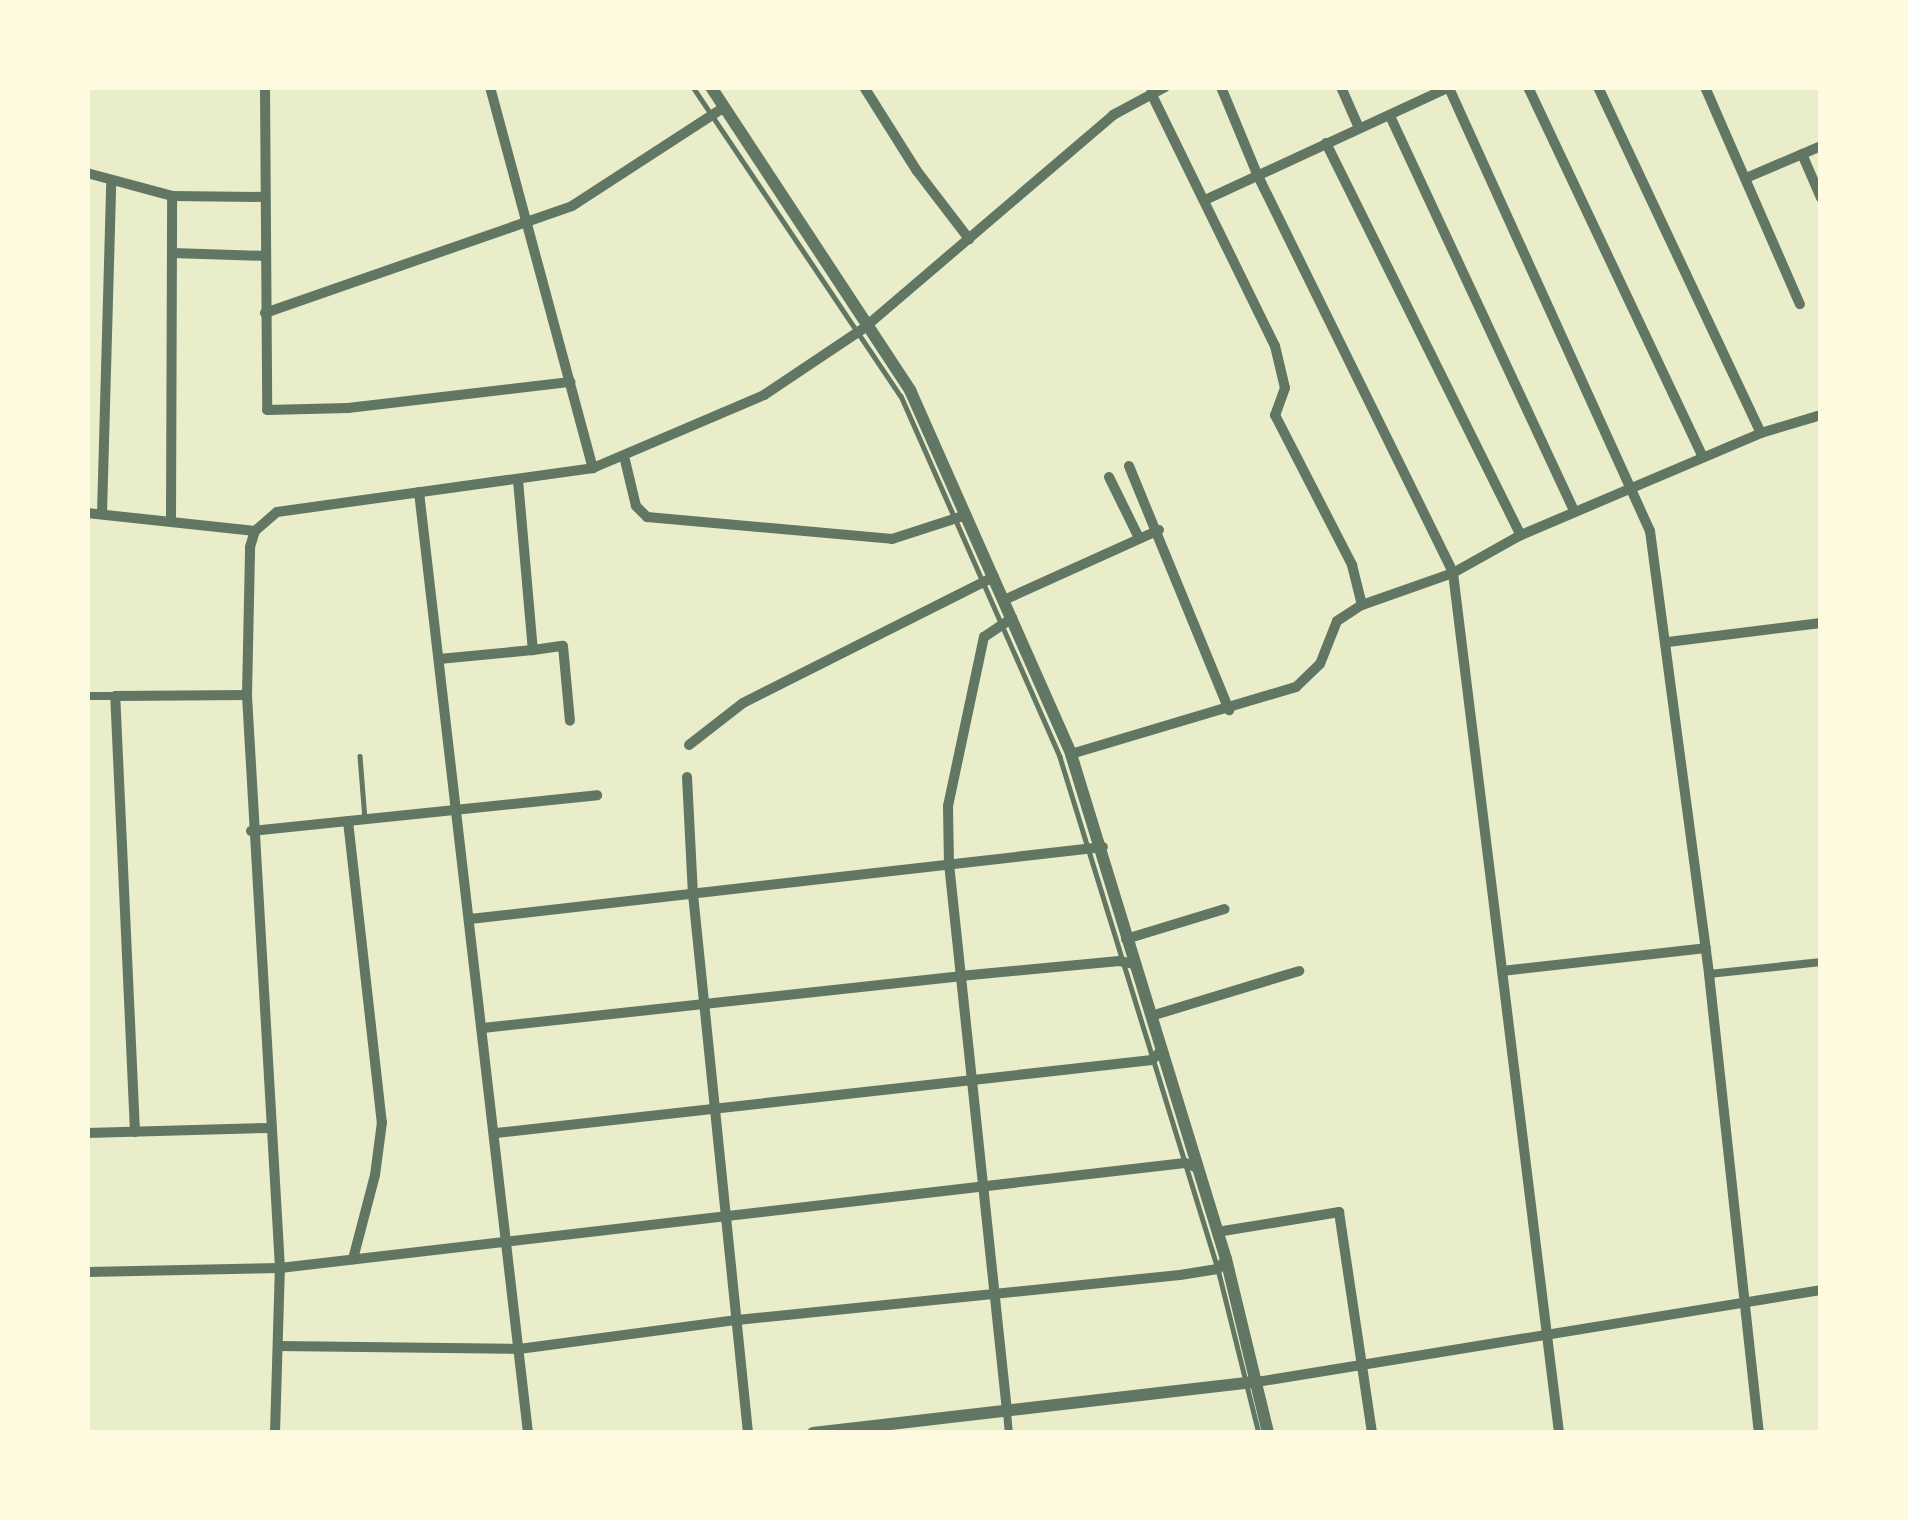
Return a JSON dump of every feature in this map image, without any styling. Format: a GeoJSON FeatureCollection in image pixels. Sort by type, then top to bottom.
{"type":"FeatureCollection","features":[{"type":"Feature","properties":{"kind":"street"},"geometry":{"type":"LineString","coordinates":[[265,87],[267,410],[348,408],[570,382]]}},
{"type":"Feature","properties":{"kind":"street"},"geometry":{"type":"LineString","coordinates":[[490,87],[593,468]]}},
{"type":"Feature","properties":{"kind":"street"},"geometry":{"type":"LineString","coordinates":[[711,87],[860,331],[910,390],[1065,755],[1126,939],[1126,963],[1150,1016],[1157,1055],[1217,1232],[1268,1433]]}},
{"type":"Feature","properties":{"kind":"street"},"geometry":{"type":"LineString","coordinates":[[864,87],[917,171],[969,238]]}},
{"type":"Feature","properties":{"kind":"street"},"geometry":{"type":"LineString","coordinates":[[1128,87],[1134,101]]}},
{"type":"Feature","properties":{"kind":"street"},"geometry":{"type":"LineString","coordinates":[[275,1433],[280,1268],[251,831],[247,695],[250,548],[255,531],[277,512],[593,468],[764,394],[860,331],[1134,101],[1165,87]]}},
{"type":"Feature","properties":{"kind":"street"},"geometry":{"type":"LineString","coordinates":[[1220,87],[1257,174],[1453,574],[1559,1433]]}},
{"type":"Feature","properties":{"kind":"street"},"geometry":{"type":"LineString","coordinates":[[1341,87],[1360,128]]}},
{"type":"Feature","properties":{"kind":"street"},"geometry":{"type":"LineString","coordinates":[[1205,200],[1449,87],[1634,487],[1650,531],[1668,642],[1759,1433]]}},
{"type":"Feature","properties":{"kind":"street"},"geometry":{"type":"LineString","coordinates":[[1528,87],[1703,458]]}},
{"type":"Feature","properties":{"kind":"street"},"geometry":{"type":"LineString","coordinates":[[1598,87],[1761,433]]}},
{"type":"Feature","properties":{"kind":"street"},"geometry":{"type":"LineString","coordinates":[[1706,87],[1800,304]]}},
{"type":"Feature","properties":{"kind":"street"},"geometry":{"type":"LineString","coordinates":[[1151,93],[1284,370],[1285,388],[1275,415],[1352,565],[1362,605]]}},
{"type":"Feature","properties":{"kind":"street"},"geometry":{"type":"LineString","coordinates":[[265,313],[572,206],[723,108]]}},
{"type":"Feature","properties":{"kind":"street"},"geometry":{"type":"LineString","coordinates":[[1390,116],[1575,512]]}},
{"type":"Feature","properties":{"kind":"street"},"geometry":{"type":"LineString","coordinates":[[1326,143],[1521,535]]}},
{"type":"Feature","properties":{"kind":"street"},"geometry":{"type":"LineString","coordinates":[[1746,178],[1821,146]]}},
{"type":"Feature","properties":{"kind":"street"},"geometry":{"type":"LineString","coordinates":[[1802,154],[1821,198]]}},
{"type":"Feature","properties":{"kind":"street"},"geometry":{"type":"LineString","coordinates":[[87,173],[172,196],[264,197]]}},
{"type":"Feature","properties":{"kind":"street"},"geometry":{"type":"LineString","coordinates":[[102,514],[111,182]]}},
{"type":"Feature","properties":{"kind":"street"},"geometry":{"type":"LineString","coordinates":[[171,519],[172,196]]}},
{"type":"Feature","properties":{"kind":"street"},"geometry":{"type":"LineString","coordinates":[[172,254],[265,256]]}},
{"type":"Feature","properties":{"kind":"street"},"geometry":{"type":"LineString","coordinates":[[1065,755],[1229,710],[1310,680],[1337,621],[1362,605],[1453,574],[1521,535],[1761,433],[1821,416]]}},
{"type":"Feature","properties":{"kind":"street"},"geometry":{"type":"LineString","coordinates":[[624,456],[636,506],[646,517],[892,539],[961,517]]}},
{"type":"Feature","properties":{"kind":"street"},"geometry":{"type":"LineString","coordinates":[[1129,466],[1160,530],[1229,710]]}},
{"type":"Feature","properties":{"kind":"street"},"geometry":{"type":"LineString","coordinates":[[1109,477],[1139,538]]}},
{"type":"Feature","properties":{"kind":"street"},"geometry":{"type":"LineString","coordinates":[[518,480],[533,650]]}},
{"type":"Feature","properties":{"kind":"street"},"geometry":{"type":"LineString","coordinates":[[419,492],[528,1433]]}},
{"type":"Feature","properties":{"kind":"street"},"geometry":{"type":"LineString","coordinates":[[87,513],[255,531]]}},
{"type":"Feature","properties":{"kind":"street"},"geometry":{"type":"LineString","coordinates":[[1000,603],[1160,530]]}},
{"type":"Feature","properties":{"kind":"street"},"geometry":{"type":"LineString","coordinates":[[688,745],[743,703],[989,580]]}},
{"type":"Feature","properties":{"kind":"street"},"geometry":{"type":"LineString","coordinates":[[1007,620],[984,637],[948,806],[949,865],[982,1186],[998,1294],[1009,1433]]}},
{"type":"Feature","properties":{"kind":"street"},"geometry":{"type":"LineString","coordinates":[[1668,642],[1821,623]]}},
{"type":"Feature","properties":{"kind":"street"},"geometry":{"type":"LineString","coordinates":[[439,659],[563,646],[570,722]]}},
{"type":"Feature","properties":{"kind":"street"},"geometry":{"type":"LineString","coordinates":[[87,696],[247,695]]}},
{"type":"Feature","properties":{"kind":"street"},"geometry":{"type":"LineString","coordinates":[[116,696],[135,1132]]}},
{"type":"Feature","properties":{"kind":"street"},"geometry":{"type":"LineString","coordinates":[[687,777],[693,894],[748,1433]]}},
{"type":"Feature","properties":{"kind":"street"},"geometry":{"type":"LineString","coordinates":[[251,831],[597,795]]}},
{"type":"Feature","properties":{"kind":"street"},"geometry":{"type":"LineString","coordinates":[[348,821],[382,1122],[375,1174],[353,1259]]}},
{"type":"Feature","properties":{"kind":"street"},"geometry":{"type":"LineString","coordinates":[[470,920],[1097,848]]}},
{"type":"Feature","properties":{"kind":"street"},"geometry":{"type":"LineString","coordinates":[[1126,939],[1225,909]]}},
{"type":"Feature","properties":{"kind":"street"},"geometry":{"type":"LineString","coordinates":[[1502,970],[1706,948]]}},
{"type":"Feature","properties":{"kind":"street"},"geometry":{"type":"LineString","coordinates":[[1709,974],[1821,962]]}},
{"type":"Feature","properties":{"kind":"street"},"geometry":{"type":"LineString","coordinates":[[483,1028],[960,976],[1126,963]]}},
{"type":"Feature","properties":{"kind":"street"},"geometry":{"type":"LineString","coordinates":[[1150,1016],[1299,971]]}},
{"type":"Feature","properties":{"kind":"street"},"geometry":{"type":"LineString","coordinates":[[496,1133],[1157,1055]]}},
{"type":"Feature","properties":{"kind":"street"},"geometry":{"type":"LineString","coordinates":[[87,1133],[270,1128]]}},
{"type":"Feature","properties":{"kind":"street"},"geometry":{"type":"LineString","coordinates":[[87,1273],[280,1268],[1192,1166]]}},
{"type":"Feature","properties":{"kind":"street"},"geometry":{"type":"LineString","coordinates":[[1217,1232],[1339,1212],[1358,1365],[1372,1433]]}},
{"type":"Feature","properties":{"kind":"street"},"geometry":{"type":"LineString","coordinates":[[278,1346],[519,1349],[1222,1264]]}},
{"type":"Feature","properties":{"kind":"street"},"geometry":{"type":"LineString","coordinates":[[813,1433],[1253,1382],[1821,1290]]}},
{"type":"Feature","properties":{"kind":"lane"},"geometry":{"type":"LineString","coordinates":[[693,87],[860,331]]}},
{"type":"Feature","properties":{"kind":"lane"},"geometry":{"type":"LineString","coordinates":[[360,756],[364,820]]}},
{"type":"Feature","properties":{"kind":"lane"},"geometry":{"type":"LineString","coordinates":[[1097,848],[1126,963],[1157,1055]]}},
{"type":"Feature","properties":{"kind":"lane"},"geometry":{"type":"LineString","coordinates":[[1192,1166],[1222,1264]]}},
{"type":"Feature","properties":{"kind":"lane"},"geometry":{"type":"LineString","coordinates":[[1253,1382],[1259,1433]]}}]}
